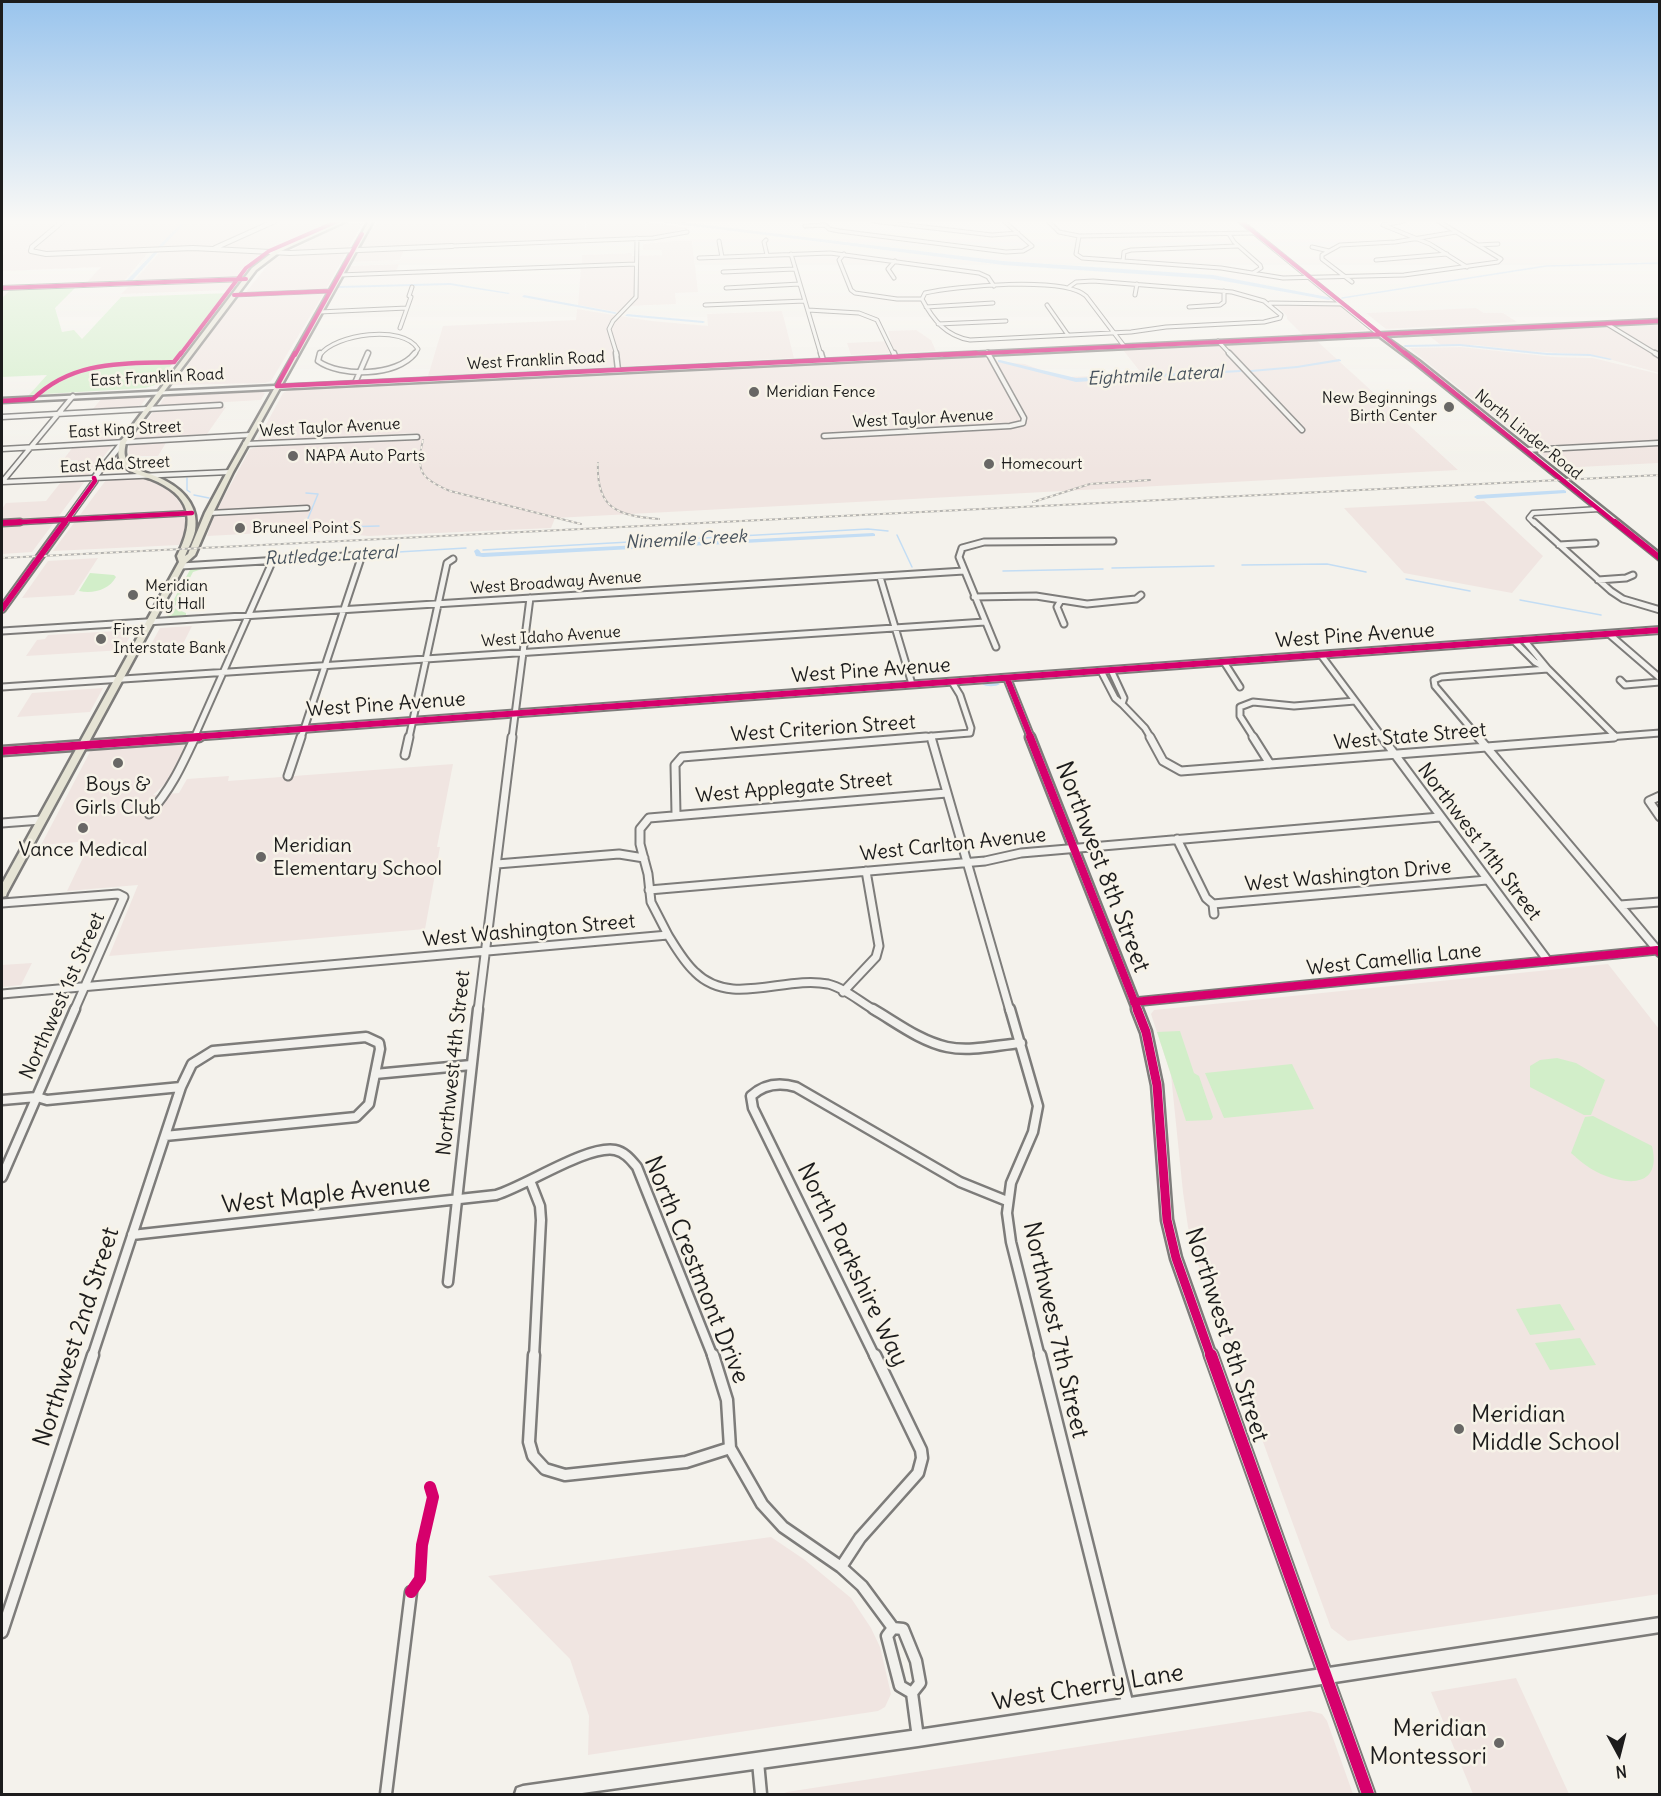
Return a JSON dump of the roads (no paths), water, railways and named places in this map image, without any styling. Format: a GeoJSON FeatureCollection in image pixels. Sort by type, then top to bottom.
{"type":"FeatureCollection","features":[{"type":"Feature","properties":{"kind":"main road"},"geometry":{"type":"LineString","coordinates":[[182,564],[181,556],[193,531],[192,513],[180,493],[126,464],[120,453],[123,442],[227,305]]}},
{"type":"Feature","properties":{"kind":"main road"},"geometry":{"type":"LineString","coordinates":[[2,893],[182,564],[191,555],[230,472],[323,305]]}},
{"type":"Feature","properties":{"kind":"main road","name":"West Franklin Road"},"geometry":{"type":"LineString","coordinates":[[277,386],[1659,321]]}},
{"type":"Feature","properties":{"kind":"main road","name":"North Linder Road"},"geometry":{"type":"LineString","coordinates":[[1379,334],[1659,558]]}},
{"type":"Feature","properties":{"kind":"main road","name":"East Franklin Road"},"geometry":{"type":"LineString","coordinates":[[2,400],[277,386]]}},
{"type":"Feature","properties":{"kind":"main road","name":"West Cherry Lane"},"geometry":{"type":"LineString","coordinates":[[523,1794],[1128,1707],[1659,1625]]}},
{"type":"Feature","properties":{"kind":"street"},"geometry":{"type":"LineString","coordinates":[[399,328],[408,305]]}},
{"type":"Feature","properties":{"kind":"street"},"geometry":{"type":"LineString","coordinates":[[618,370],[618,359],[609,329],[613,321],[630,305]]}},
{"type":"Feature","properties":{"kind":"street"},"geometry":{"type":"LineString","coordinates":[[705,305],[710,305]]}},
{"type":"Feature","properties":{"kind":"street"},"geometry":{"type":"LineString","coordinates":[[806,305],[823,360]]}},
{"type":"Feature","properties":{"kind":"street"},"geometry":{"type":"LineString","coordinates":[[963,305],[926,307],[931,318],[947,332],[957,338],[970,340],[1114,333],[1166,327],[1264,322],[1280,318],[1281,315],[1272,305]]}},
{"type":"Feature","properties":{"kind":"street"},"geometry":{"type":"LineString","coordinates":[[1047,305],[1068,335]]}},
{"type":"Feature","properties":{"kind":"street"},"geometry":{"type":"LineString","coordinates":[[1091,305],[1124,346]]}},
{"type":"Feature","properties":{"kind":"street"},"geometry":{"type":"LineString","coordinates":[[1189,307],[1220,305]]}},
{"type":"Feature","properties":{"kind":"street"},"geometry":{"type":"LineString","coordinates":[[1343,305],[1379,334]]}},
{"type":"Feature","properties":{"kind":"street"},"geometry":{"type":"LineString","coordinates":[[319,312],[407,308]]}},
{"type":"Feature","properties":{"kind":"street"},"geometry":{"type":"LineString","coordinates":[[808,310],[840,311],[872,317],[877,320],[884,331],[895,356]]}},
{"type":"Feature","properties":{"kind":"street"},"geometry":{"type":"LineString","coordinates":[[938,324],[1006,321]]}},
{"type":"Feature","properties":{"kind":"street"},"geometry":{"type":"LineString","coordinates":[[1607,324],[1659,356]]}},
{"type":"Feature","properties":{"kind":"street"},"geometry":{"type":"LineString","coordinates":[[400,336],[417,345],[417,353],[407,361],[388,368],[359,372],[326,368],[321,365],[318,357],[331,345],[359,337],[400,336]]}},
{"type":"Feature","properties":{"kind":"street"},"geometry":{"type":"LineString","coordinates":[[1218,341],[1302,430]]}},
{"type":"Feature","properties":{"kind":"street","name":"West Taylor Avenue"},"geometry":{"type":"LineString","coordinates":[[824,436],[1010,426],[1023,423],[1024,417],[987,352]]}},
{"type":"Feature","properties":{"kind":"street"},"geometry":{"type":"LineString","coordinates":[[355,383],[368,353]]}},
{"type":"Feature","properties":{"kind":"street"},"geometry":{"type":"LineString","coordinates":[[2,482],[73,396]]}},
{"type":"Feature","properties":{"kind":"street"},"geometry":{"type":"LineString","coordinates":[[2,417],[220,405]]}},
{"type":"Feature","properties":{"kind":"street","name":"East King Street"},"geometry":{"type":"LineString","coordinates":[[2,449],[250,435]]}},
{"type":"Feature","properties":{"kind":"street","name":"West Taylor Avenue"},"geometry":{"type":"LineString","coordinates":[[245,444],[417,436]]}},
{"type":"Feature","properties":{"kind":"street"},"geometry":{"type":"LineString","coordinates":[[2,609],[94,478],[123,442]]}},
{"type":"Feature","properties":{"kind":"street"},"geometry":{"type":"LineString","coordinates":[[1526,450],[1658,443]]}},
{"type":"Feature","properties":{"kind":"street","name":"East Ada Street"},"geometry":{"type":"LineString","coordinates":[[2,482],[230,472]]}},
{"type":"Feature","properties":{"kind":"street"},"geometry":{"type":"LineString","coordinates":[[209,513],[307,508]]}},
{"type":"Feature","properties":{"kind":"street"},"geometry":{"type":"LineString","coordinates":[[1599,509],[1538,512],[1529,515],[1531,521],[1598,580],[1623,598],[1659,610]]}},
{"type":"Feature","properties":{"kind":"street"},"geometry":{"type":"LineString","coordinates":[[2,523],[192,513]]}},
{"type":"Feature","properties":{"kind":"street"},"geometry":{"type":"LineString","coordinates":[[996,647],[964,572],[959,557],[962,548],[984,542],[1113,541]]}},
{"type":"Feature","properties":{"kind":"street"},"geometry":{"type":"LineString","coordinates":[[1559,546],[1595,543]]}},
{"type":"Feature","properties":{"kind":"street"},"geometry":{"type":"LineString","coordinates":[[182,564],[362,555],[288,776]]}},
{"type":"Feature","properties":{"kind":"street"},"geometry":{"type":"LineString","coordinates":[[405,755],[447,563],[453,559]]}},
{"type":"Feature","properties":{"kind":"street"},"geometry":{"type":"LineString","coordinates":[[149,814],[167,794],[176,779],[273,560]]}},
{"type":"Feature","properties":{"kind":"street","name":"West Broadway Avenue"},"geometry":{"type":"LineString","coordinates":[[2,631],[964,572]]}},
{"type":"Feature","properties":{"kind":"street"},"geometry":{"type":"LineString","coordinates":[[1598,580],[1626,578],[1633,574]]}},
{"type":"Feature","properties":{"kind":"street"},"geometry":{"type":"LineString","coordinates":[[880,577],[912,684]]}},
{"type":"Feature","properties":{"kind":"street"},"geometry":{"type":"LineString","coordinates":[[974,597],[1036,596],[1087,604],[1136,599],[1140,595]]}},
{"type":"Feature","properties":{"kind":"street","name":"Northwest 4th Street"},"geometry":{"type":"LineString","coordinates":[[448,1282],[484,951],[530,598]]}},
{"type":"Feature","properties":{"kind":"street"},"geometry":{"type":"LineString","coordinates":[[1061,600],[1057,607],[1064,624]]}},
{"type":"Feature","properties":{"kind":"street","name":"West Idaho Avenue"},"geometry":{"type":"LineString","coordinates":[[2,687],[985,622]]}},
{"type":"Feature","properties":{"kind":"street","name":"West Pine Avenue"},"geometry":{"type":"LineString","coordinates":[[2,751],[1659,630]]}},
{"type":"Feature","properties":{"kind":"street"},"geometry":{"type":"LineString","coordinates":[[1609,634],[1659,680]]}},
{"type":"Feature","properties":{"kind":"street"},"geometry":{"type":"LineString","coordinates":[[1524,640],[1548,669],[1615,736]]}},
{"type":"Feature","properties":{"kind":"street"},"geometry":{"type":"LineString","coordinates":[[1514,641],[1535,662],[1548,669]]}},
{"type":"Feature","properties":{"kind":"street","name":"Northwest 11th Street"},"geometry":{"type":"LineString","coordinates":[[1321,655],[1548,961]]}},
{"type":"Feature","properties":{"kind":"street"},"geometry":{"type":"LineString","coordinates":[[1224,662],[1239,687]]}},
{"type":"Feature","properties":{"kind":"street"},"geometry":{"type":"LineString","coordinates":[[1548,669],[1441,677],[1434,680],[1435,686],[1485,747],[1658,952]]}},
{"type":"Feature","properties":{"kind":"street"},"geometry":{"type":"LineString","coordinates":[[1101,671],[1115,698],[1122,704],[1124,698],[1111,670]]}},
{"type":"Feature","properties":{"kind":"street","name":"Northwest 8th Street"},"geometry":{"type":"LineString","coordinates":[[1007,678],[1146,1032],[1157,1085],[1165,1203],[1176,1258],[1368,1794]]}},
{"type":"Feature","properties":{"kind":"street"},"geometry":{"type":"LineString","coordinates":[[1620,680],[1625,685],[1659,680]]}},
{"type":"Feature","properties":{"kind":"street","name":"West Criterion Street"},"geometry":{"type":"LineString","coordinates":[[676,814],[675,765],[678,759],[712,754],[970,733],[971,728],[960,695],[952,681]]}},
{"type":"Feature","properties":{"kind":"street"},"geometry":{"type":"LineString","coordinates":[[1270,764],[1240,716],[1240,707],[1253,702],[1294,706],[1355,701]]}},
{"type":"Feature","properties":{"kind":"street","name":"West State Street"},"geometry":{"type":"LineString","coordinates":[[1122,704],[1145,728],[1168,770],[1190,771],[1659,733]]}},
{"type":"Feature","properties":{"kind":"street","name":"Northwest 7th Street"},"geometry":{"type":"LineString","coordinates":[[931,737],[1038,1106],[1037,1127],[1014,1174],[1007,1201],[1011,1242],[1128,1707]]}},
{"type":"Feature","properties":{"kind":"street","name":"West Applegate Street"},"geometry":{"type":"LineString","coordinates":[[644,858],[641,850],[641,827],[644,820],[656,816],[948,793]]}},
{"type":"Feature","properties":{"kind":"street"},"geometry":{"type":"LineString","coordinates":[[1659,796],[1649,801],[1659,817]]}},
{"type":"Feature","properties":{"kind":"street","name":"West Carlton Avenue"},"geometry":{"type":"LineString","coordinates":[[649,890],[968,862],[998,859],[1021,853],[1074,848],[1440,817]]}},
{"type":"Feature","properties":{"kind":"street"},"geometry":{"type":"LineString","coordinates":[[2,823],[41,820]]}},
{"type":"Feature","properties":{"kind":"street"},"geometry":{"type":"LineString","coordinates":[[1177,839],[1206,898],[1213,904],[1214,914]]}},
{"type":"Feature","properties":{"kind":"street"},"geometry":{"type":"LineString","coordinates":[[497,864],[619,854],[644,858],[651,904],[688,965],[709,983],[733,989],[828,984],[947,1047],[973,1048],[1021,1043]]}},
{"type":"Feature","properties":{"kind":"street"},"geometry":{"type":"LineString","coordinates":[[843,992],[876,957],[879,946],[866,871]]}},
{"type":"Feature","properties":{"kind":"street","name":"West Washington Drive"},"geometry":{"type":"LineString","coordinates":[[1213,904],[1487,880]]}},
{"type":"Feature","properties":{"kind":"street","name":"Northwest 1st Street"},"geometry":{"type":"LineString","coordinates":[[2,903],[122,894],[124,897],[2,1177]]}},
{"type":"Feature","properties":{"kind":"street"},"geometry":{"type":"LineString","coordinates":[[1620,905],[1659,902]]}},
{"type":"Feature","properties":{"kind":"street","name":"West Washington Street"},"geometry":{"type":"LineString","coordinates":[[2,994],[668,935]]}},
{"type":"Feature","properties":{"kind":"street","name":"West Camellia Lane"},"geometry":{"type":"LineString","coordinates":[[1134,1002],[1658,952]]}},
{"type":"Feature","properties":{"kind":"street","name":"Northwest 2nd Street"},"geometry":{"type":"LineString","coordinates":[[2,1632],[188,1069],[198,1057],[213,1051],[366,1037],[375,1040],[380,1049],[375,1074]]}},
{"type":"Feature","properties":{"kind":"street"},"geometry":{"type":"LineString","coordinates":[[165,1136],[356,1117],[369,1104],[375,1074],[471,1065]]}},
{"type":"Feature","properties":{"kind":"street","name":"North Parkshire Way"},"geometry":{"type":"LineString","coordinates":[[842,1567],[860,1538],[918,1473],[922,1458],[918,1442],[753,1108],[751,1096],[756,1090],[767,1085],[782,1084],[796,1087],[960,1182],[1007,1201]]}},
{"type":"Feature","properties":{"kind":"street"},"geometry":{"type":"LineString","coordinates":[[2,1100],[37,1097],[47,1100],[182,1087]]}},
{"type":"Feature","properties":{"kind":"street","name":"West Maple Avenue"},"geometry":{"type":"LineString","coordinates":[[132,1235],[503,1193],[531,1184],[595,1153],[610,1150],[622,1153]]}},
{"type":"Feature","properties":{"kind":"street","name":"North Crestmont Drive"},"geometry":{"type":"LineString","coordinates":[[622,1153],[631,1158],[637,1167],[722,1379],[727,1400],[730,1448],[738,1465],[772,1516],[795,1536],[842,1567],[862,1586],[893,1628]]}},
{"type":"Feature","properties":{"kind":"street"},"geometry":{"type":"LineString","coordinates":[[531,1184],[540,1206],[542,1220],[529,1442],[531,1454],[537,1465],[549,1473],[565,1475],[686,1462],[730,1448]]}},
{"type":"Feature","properties":{"kind":"street"},"geometry":{"type":"LineString","coordinates":[[386,1794],[411,1593]]}},
{"type":"Feature","properties":{"kind":"street","name":"North Crestmont Drive"},"geometry":{"type":"LineString","coordinates":[[893,1628],[903,1629],[916,1662],[920,1683],[912,1693],[918,1738]]}},
{"type":"Feature","properties":{"kind":"street","name":"North Crestmont Drive"},"geometry":{"type":"LineString","coordinates":[[893,1628],[886,1636],[900,1686],[912,1693]]}},
{"type":"Feature","properties":{"kind":"street"},"geometry":{"type":"LineString","coordinates":[[758,1762],[761,1794]]}},
{"type":"Feature","properties":{"kind":"waterway","name":"Eightmile Lateral"},"geometry":{"type":"LineString","coordinates":[[571,305],[615,313]]}},
{"type":"Feature","properties":{"kind":"waterway","name":"Eightmile Lateral"},"geometry":{"type":"LineString","coordinates":[[627,315],[703,322]]}},
{"type":"Feature","properties":{"kind":"waterway","name":"Eightmile Lateral"},"geometry":{"type":"LineString","coordinates":[[1405,346],[1460,345],[1547,354],[1590,355],[1610,359]]}},
{"type":"Feature","properties":{"kind":"waterway","name":"Eightmile Lateral"},"geometry":{"type":"LineString","coordinates":[[1251,371],[1339,360]]}},
{"type":"Feature","properties":{"kind":"waterway","name":"Eightmile Lateral"},"geometry":{"type":"LineString","coordinates":[[1000,361],[1076,380],[1240,371]]}},
{"type":"Feature","properties":{"kind":"waterway","name":"Ninemile Creek"},"geometry":{"type":"LineString","coordinates":[[187,478],[187,490],[190,492]]}},
{"type":"Feature","properties":{"kind":"waterway","name":"Rutledge Lateral"},"geometry":{"type":"LineString","coordinates":[[1477,497],[1564,492]]}},
{"type":"Feature","properties":{"kind":"waterway","name":"Ninemile Creek"},"geometry":{"type":"LineString","coordinates":[[306,493],[318,494],[304,528],[379,526]]}},
{"type":"Feature","properties":{"kind":"waterway","name":"Ninemile Creek"},"geometry":{"type":"LineString","coordinates":[[194,495],[209,498]]}},
{"type":"Feature","properties":{"kind":"waterway","name":"Ninemile Creek"},"geometry":{"type":"LineString","coordinates":[[483,550],[868,529],[888,531]]}},
{"type":"Feature","properties":{"kind":"waterway","name":"Rutledge Lateral"},"geometry":{"type":"LineString","coordinates":[[477,551],[478,555],[483,555],[873,535]]}},
{"type":"Feature","properties":{"kind":"waterway","name":"Ninemile Creek"},"geometry":{"type":"LineString","coordinates":[[897,535],[912,567]]}},
{"type":"Feature","properties":{"kind":"waterway","name":"Rutledge Lateral"},"geometry":{"type":"LineString","coordinates":[[364,554],[466,548]]}},
{"type":"Feature","properties":{"kind":"waterway","name":"Ninemile Creek"},"geometry":{"type":"LineString","coordinates":[[1242,565],[1327,564],[1366,572]]}},
{"type":"Feature","properties":{"kind":"waterway","name":"Ninemile Creek"},"geometry":{"type":"LineString","coordinates":[[1112,568],[1214,566]]}},
{"type":"Feature","properties":{"kind":"waterway","name":"Ninemile Creek"},"geometry":{"type":"LineString","coordinates":[[1003,571],[1103,569]]}},
{"type":"Feature","properties":{"kind":"waterway","name":"Ninemile Creek"},"geometry":{"type":"LineString","coordinates":[[1406,579],[1470,591]]}},
{"type":"Feature","properties":{"kind":"waterway","name":"Ninemile Creek"},"geometry":{"type":"LineString","coordinates":[[1520,600],[1601,615]]}},
{"type":"Feature","properties":{"kind":"waterway"},"geometry":{"type":"LineString","coordinates":[[986,684],[996,684]]}},
{"type":"Feature","properties":{"kind":"railway"},"geometry":{"type":"LineString","coordinates":[[423,440],[420,467],[427,478],[440,487],[581,524]]}},
{"type":"Feature","properties":{"kind":"railway"},"geometry":{"type":"LineString","coordinates":[[598,463],[601,490],[605,500],[612,507],[631,515],[659,519]]}},
{"type":"Feature","properties":{"kind":"railway"},"geometry":{"type":"LineString","coordinates":[[2,558],[1660,475]]}},
{"type":"Feature","properties":{"kind":"railway"},"geometry":{"type":"LineString","coordinates":[[1033,502],[1090,484],[1150,480]]}},
{"type":"Feature","properties":{"kind":"place","name":"Meridian Fence"},"geometry":{"type":"Point","coordinates":[754,392]}},
{"type":"Feature","properties":{"kind":"place","name":"New Beginnings Birth Center"},"geometry":{"type":"Point","coordinates":[1449,407]}},
{"type":"Feature","properties":{"kind":"place","name":"NAPA Auto Parts"},"geometry":{"type":"Point","coordinates":[293,456]}},
{"type":"Feature","properties":{"kind":"place","name":"Homecourt"},"geometry":{"type":"Point","coordinates":[989,464]}},
{"type":"Feature","properties":{"kind":"place","name":"Bruneel Point S"},"geometry":{"type":"Point","coordinates":[240,528]}},
{"type":"Feature","properties":{"kind":"place","name":"Meridian City Hall"},"geometry":{"type":"Point","coordinates":[133,595]}},
{"type":"Feature","properties":{"kind":"place","name":"First Interstate Bank"},"geometry":{"type":"Point","coordinates":[101,639]}},
{"type":"Feature","properties":{"kind":"place","name":"Boys & Girls Club"},"geometry":{"type":"Point","coordinates":[118,763]}},
{"type":"Feature","properties":{"kind":"place","name":"Vance Medical"},"geometry":{"type":"Point","coordinates":[83,828]}},
{"type":"Feature","properties":{"kind":"place","name":"Meridian Elementary School"},"geometry":{"type":"Point","coordinates":[261,857]}},
{"type":"Feature","properties":{"kind":"place","name":"Meridian Middle School"},"geometry":{"type":"Point","coordinates":[1459,1429]}},
{"type":"Feature","properties":{"kind":"place","name":"Meridian Montessori"},"geometry":{"type":"Point","coordinates":[1499,1743]}}]}
